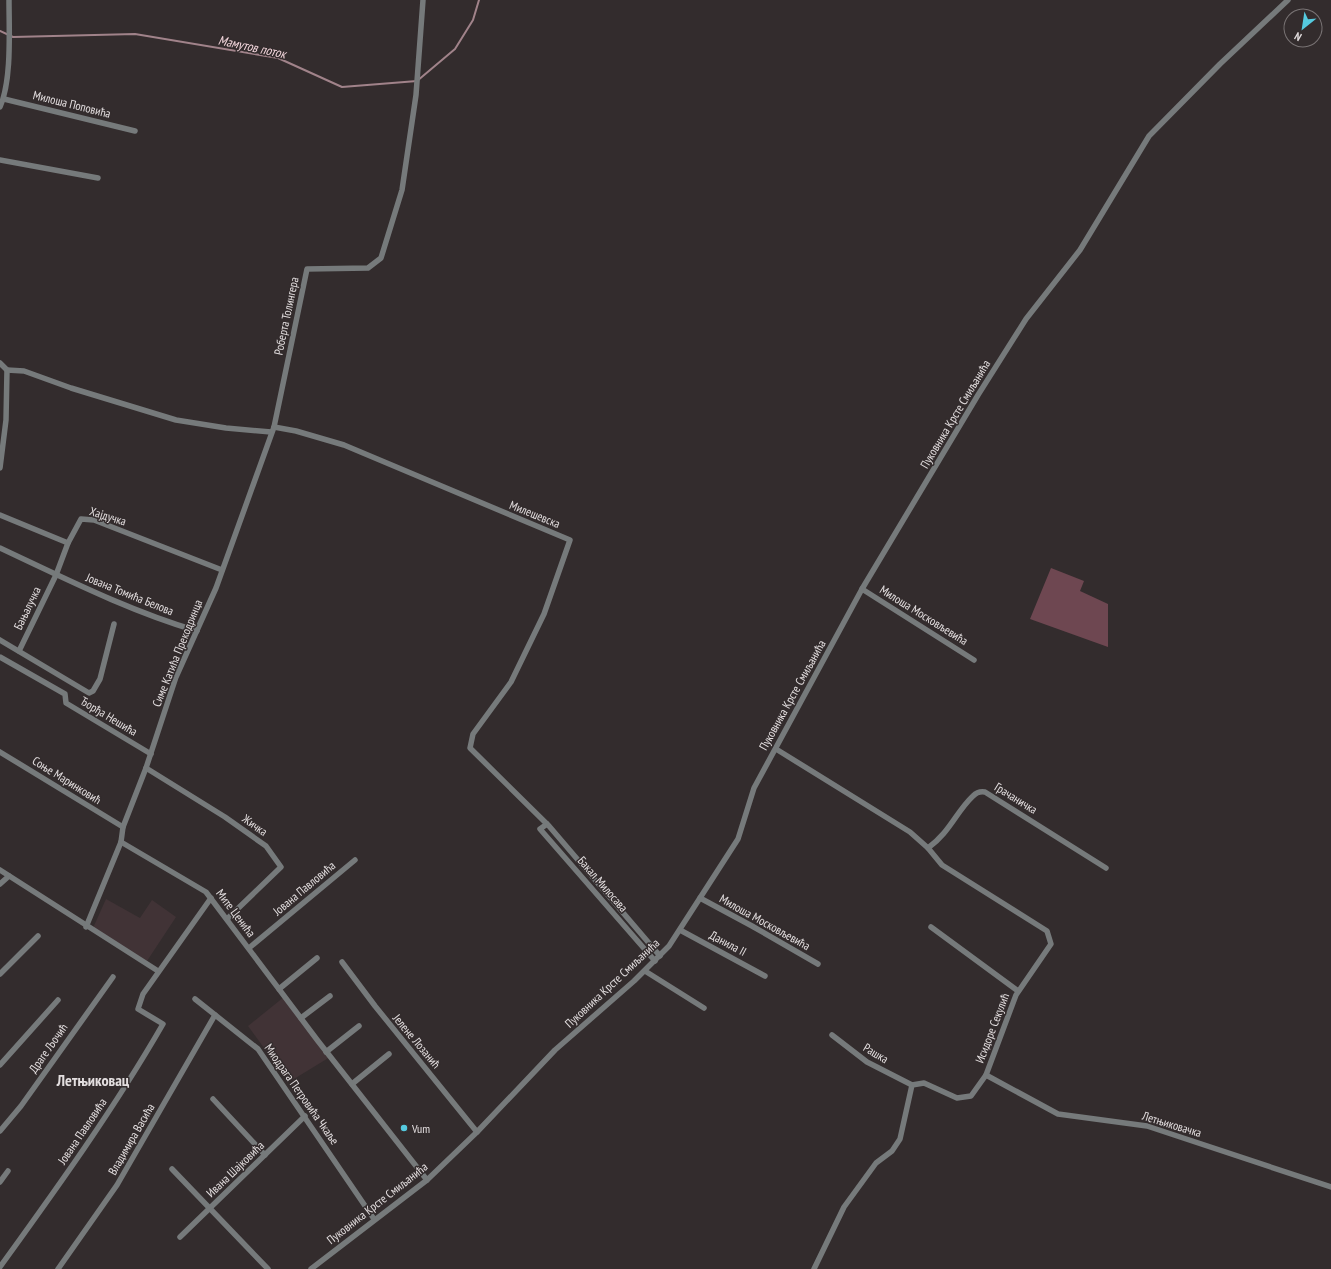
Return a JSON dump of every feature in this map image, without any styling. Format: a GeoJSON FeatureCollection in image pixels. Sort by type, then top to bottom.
{"type":"FeatureCollection","features":[{"type":"Feature","properties":{"kind":"street"},"geometry":{"type":"LineString","coordinates":[[0,107],[4,99],[8,63],[9,0]]}},
{"type":"Feature","properties":{"kind":"street","name":"Роберта Толингера"},"geometry":{"type":"LineString","coordinates":[[272,429],[307,269],[368,268],[381,258],[402,190],[416,95],[423,0]]}},
{"type":"Feature","properties":{"kind":"street","name":"Пуковника Крсте Смиљанића"},"geometry":{"type":"LineString","coordinates":[[311,1269],[374,1219],[427,1180],[477,1132],[555,1050],[660,956],[680,930],[738,839],[754,788],[862,589],[1026,319],[1080,250],[1149,136],[1220,64],[1288,0]]}},
{"type":"Feature","properties":{"kind":"street","name":"Милоша Поповића"},"geometry":{"type":"LineString","coordinates":[[4,99],[135,131]]}},
{"type":"Feature","properties":{"kind":"street"},"geometry":{"type":"LineString","coordinates":[[0,160],[98,178]]}},
{"type":"Feature","properties":{"kind":"street"},"geometry":{"type":"LineString","coordinates":[[0,362],[7,370],[24,371],[71,388],[176,420],[226,428],[272,429]]}},
{"type":"Feature","properties":{"kind":"street"},"geometry":{"type":"LineString","coordinates":[[0,468],[6,420],[3,403],[7,370]]}},
{"type":"Feature","properties":{"kind":"street","name":"Симе Катића Прекодринца"},"geometry":{"type":"LineString","coordinates":[[86,927],[121,842],[123,827],[151,754],[176,677],[222,570],[272,429]]}},
{"type":"Feature","properties":{"kind":"street","name":"Милешевска"},"geometry":{"type":"LineString","coordinates":[[272,429],[296,431],[344,445],[570,540],[544,614],[511,682],[473,734],[470,748]]}},
{"type":"Feature","properties":{"kind":"street"},"geometry":{"type":"LineString","coordinates":[[0,515],[68,543]]}},
{"type":"Feature","properties":{"kind":"street","name":"Хајдучка"},"geometry":{"type":"LineString","coordinates":[[68,543],[78,521],[87,519],[222,570]]}},
{"type":"Feature","properties":{"kind":"street","name":"Бањалучка"},"geometry":{"type":"LineString","coordinates":[[18,651],[56,575],[68,543]]}},
{"type":"Feature","properties":{"kind":"street","name":"Јована Томића Белова"},"geometry":{"type":"LineString","coordinates":[[0,548],[56,575],[162,621],[197,631]]}},
{"type":"Feature","properties":{"kind":"street","name":"Милоша Московљевића"},"geometry":{"type":"LineString","coordinates":[[862,589],[974,660]]}},
{"type":"Feature","properties":{"kind":"street"},"geometry":{"type":"LineString","coordinates":[[0,640],[89,693],[93,691],[100,679],[114,624]]}},
{"type":"Feature","properties":{"kind":"street","name":"Ђорђа Нешића"},"geometry":{"type":"LineString","coordinates":[[0,657],[65,694],[66,703],[151,754]]}},
{"type":"Feature","properties":{"kind":"street","name":"Бакал Милосава"},"geometry":{"type":"LineString","coordinates":[[470,748],[546,824],[660,956]]}},
{"type":"Feature","properties":{"kind":"street","name":"Исидоре Секулић"},"geometry":{"type":"LineString","coordinates":[[776,749],[910,832],[928,848],[942,865],[1047,931],[1051,944],[1018,991],[986,1074],[971,1096],[957,1098],[924,1083],[912,1085]]}},
{"type":"Feature","properties":{"kind":"street","name":"Соње Маринковић"},"geometry":{"type":"LineString","coordinates":[[0,752],[123,827]]}},
{"type":"Feature","properties":{"kind":"street","name":"Жичка"},"geometry":{"type":"LineString","coordinates":[[146,768],[225,817],[266,846],[281,867],[227,919]]}},
{"type":"Feature","properties":{"kind":"street","name":"Грачаничка"},"geometry":{"type":"LineString","coordinates":[[928,848],[938,841],[973,796],[980,791],[985,792],[1106,868]]}},
{"type":"Feature","properties":{"kind":"street","name":"Бакал Милосава"},"geometry":{"type":"LineString","coordinates":[[546,824],[540,829],[655,961]]}},
{"type":"Feature","properties":{"kind":"street","name":"Мите Ценића"},"geometry":{"type":"LineString","coordinates":[[121,842],[206,892],[326,1052],[427,1180]]}},
{"type":"Feature","properties":{"kind":"street","name":"Јована Павловића"},"geometry":{"type":"LineString","coordinates":[[249,948],[355,860]]}},
{"type":"Feature","properties":{"kind":"street"},"geometry":{"type":"LineString","coordinates":[[0,870],[86,927],[158,971],[211,898]]}},
{"type":"Feature","properties":{"kind":"street"},"geometry":{"type":"LineString","coordinates":[[0,884],[9,876]]}},
{"type":"Feature","properties":{"kind":"street","name":"Милоша Московљевића"},"geometry":{"type":"LineString","coordinates":[[700,898],[818,964]]}},
{"type":"Feature","properties":{"kind":"street"},"geometry":{"type":"LineString","coordinates":[[931,926],[1018,991]]}},
{"type":"Feature","properties":{"kind":"street","name":"Данила II"},"geometry":{"type":"LineString","coordinates":[[680,930],[766,976]]}},
{"type":"Feature","properties":{"kind":"street"},"geometry":{"type":"LineString","coordinates":[[0,974],[38,936]]}},
{"type":"Feature","properties":{"kind":"street"},"geometry":{"type":"LineString","coordinates":[[279,989],[317,958]]}},
{"type":"Feature","properties":{"kind":"street","name":"Јелене Лозанић"},"geometry":{"type":"LineString","coordinates":[[342,962],[375,1006],[477,1132]]}},
{"type":"Feature","properties":{"kind":"street","name":"Јована Павловића"},"geometry":{"type":"LineString","coordinates":[[0,1267],[82,1152],[142,1061],[163,1024],[138,1009],[143,994],[158,971]]}},
{"type":"Feature","properties":{"kind":"street"},"geometry":{"type":"LineString","coordinates":[[645,971],[704,1008]]}},
{"type":"Feature","properties":{"kind":"street","name":"Драге Љочић"},"geometry":{"type":"LineString","coordinates":[[0,1131],[21,1106],[112,977]]}},
{"type":"Feature","properties":{"kind":"street"},"geometry":{"type":"LineString","coordinates":[[301,1018],[330,996]]}},
{"type":"Feature","properties":{"kind":"street","name":"Миодрага Петровића Чкаље"},"geometry":{"type":"LineString","coordinates":[[195,999],[258,1049],[374,1219]]}},
{"type":"Feature","properties":{"kind":"street"},"geometry":{"type":"LineString","coordinates":[[0,1065],[58,1000]]}},
{"type":"Feature","properties":{"kind":"street","name":"Владимира Васића"},"geometry":{"type":"LineString","coordinates":[[58,1269],[117,1185],[215,1015]]}},
{"type":"Feature","properties":{"kind":"street"},"geometry":{"type":"LineString","coordinates":[[326,1052],[359,1026]]}},
{"type":"Feature","properties":{"kind":"street","name":"Рашка"},"geometry":{"type":"LineString","coordinates":[[832,1035],[867,1062],[912,1085]]}},
{"type":"Feature","properties":{"kind":"street"},"geometry":{"type":"LineString","coordinates":[[352,1084],[390,1054]]}},
{"type":"Feature","properties":{"kind":"street","name":"Летњиковачка"},"geometry":{"type":"LineString","coordinates":[[986,1074],[1058,1114],[1147,1126],[1331,1187]]}},
{"type":"Feature","properties":{"kind":"street"},"geometry":{"type":"LineString","coordinates":[[814,1269],[844,1207],[876,1163],[892,1151],[900,1139],[912,1085]]}},
{"type":"Feature","properties":{"kind":"street"},"geometry":{"type":"LineString","coordinates":[[213,1100],[265,1155]]}},
{"type":"Feature","properties":{"kind":"street","name":"Ивана Шајковића"},"geometry":{"type":"LineString","coordinates":[[180,1237],[305,1116]]}},
{"type":"Feature","properties":{"kind":"street"},"geometry":{"type":"LineString","coordinates":[[172,1169],[268,1269]]}},
{"type":"Feature","properties":{"kind":"street"},"geometry":{"type":"LineString","coordinates":[[0,1182],[8,1171]]}},
{"type":"Feature","properties":{"kind":"shaded area"},"geometry":{"type":"Polygon","coordinates":[[[1051,568],[1084,581],[1080,591],[1108,604],[1108,647],[1030,619],[1051,568]]]}},
{"type":"Feature","properties":{"kind":"shaded area"},"geometry":{"type":"Polygon","coordinates":[[[106,899],[140,918],[152,900],[176,917],[147,961],[93,928],[106,899]]]}},
{"type":"Feature","properties":{"kind":"shaded area"},"geometry":{"type":"Polygon","coordinates":[[[284,997],[330,1057],[289,1082],[248,1026],[284,997]]]}},
{"type":"Feature","properties":{"kind":"waterway","name":"Мамутов поток"},"geometry":{"type":"LineString","coordinates":[[0,31],[13,37],[135,34],[278,58],[342,87],[417,81],[455,49],[473,20],[479,0]]}},
{"type":"Feature","properties":{"kind":"place","name":"Vum"},"geometry":{"type":"Point","coordinates":[404,1128]}},
{"type":"Feature","properties":{"kind":"district","name":"Летњиковац"},"geometry":{"type":"Point","coordinates":[93,1080]}}]}
